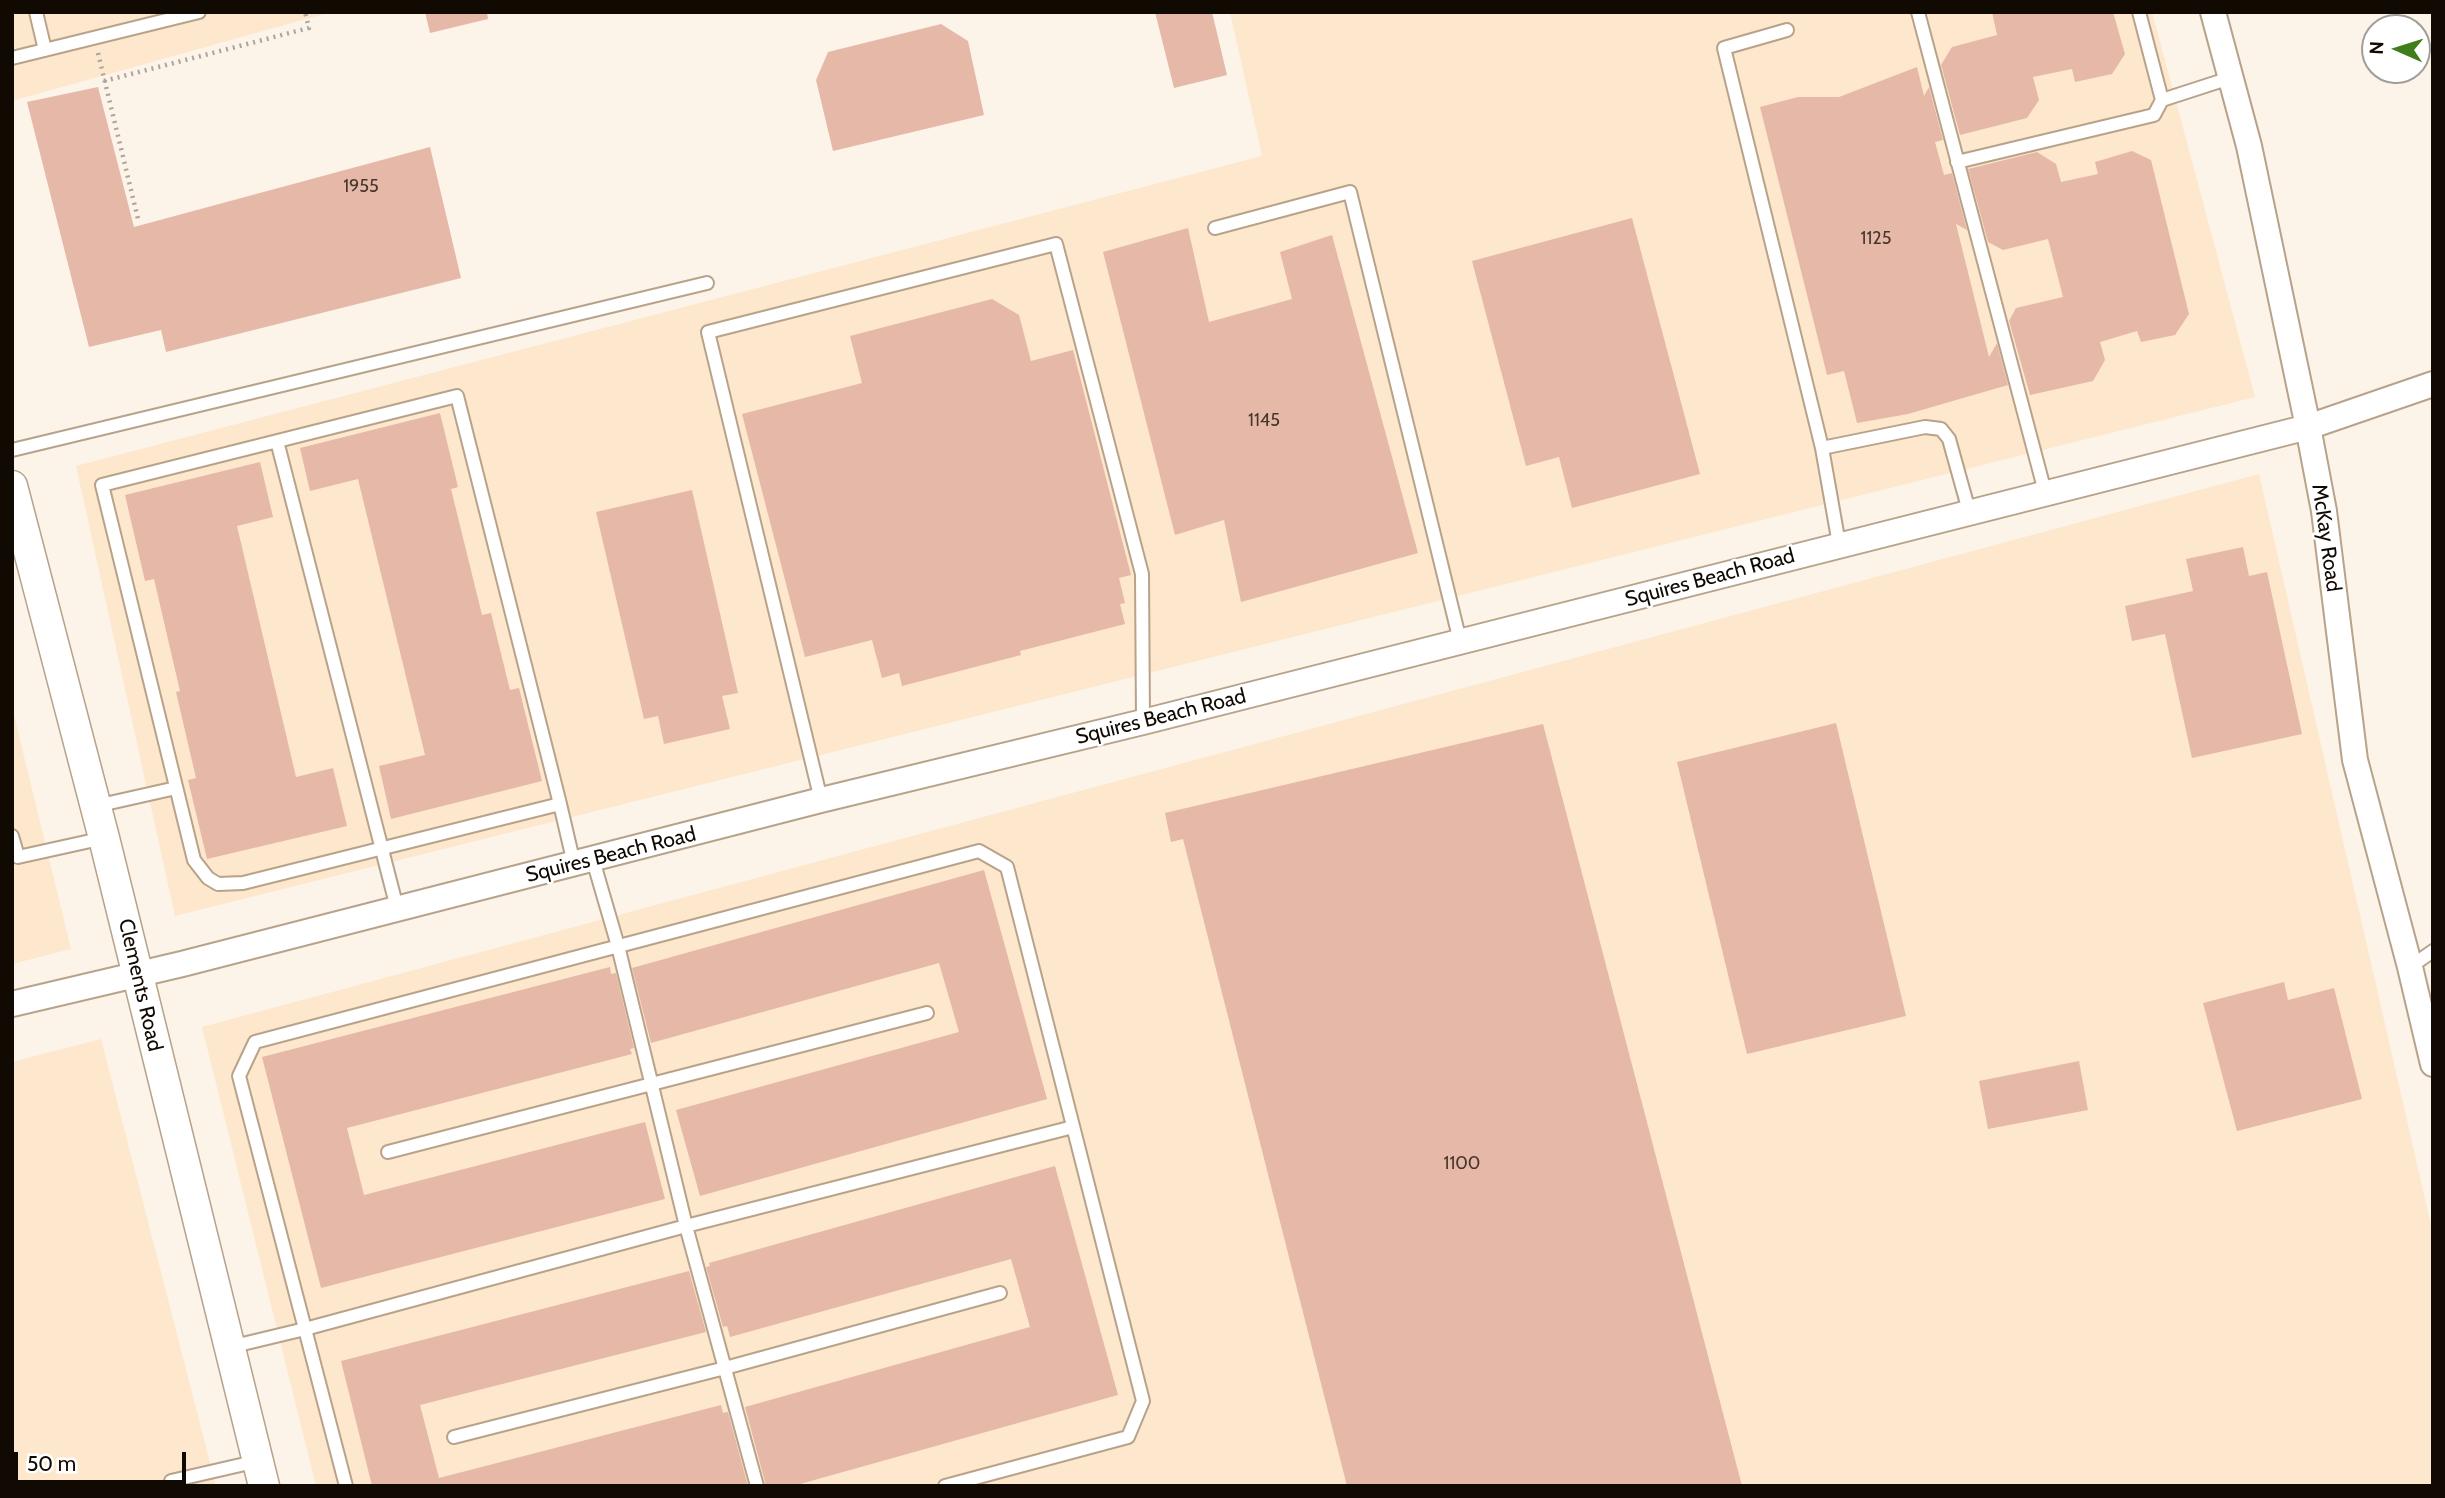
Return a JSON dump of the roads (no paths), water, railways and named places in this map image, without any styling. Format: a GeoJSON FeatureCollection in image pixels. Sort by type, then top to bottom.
{"type":"FeatureCollection","features":[{"type":"Feature","properties":{"kind":"street","name":"McKay Road"},"geometry":{"type":"LineString","coordinates":[[2213,12],[2252,158],[2308,426],[2324,511],[2355,760],[2433,1064]]}},
{"type":"Feature","properties":{"kind":"street","name":"Squires Beach Road"},"geometry":{"type":"LineString","coordinates":[[12,1004],[182,964],[821,800],[1143,722],[2308,426],[2433,384]]}},
{"type":"Feature","properties":{"kind":"street","name":"Clements Road"},"geometry":{"type":"LineString","coordinates":[[12,486],[18,531],[96,806],[261,1473]]}},
{"type":"Feature","properties":{"kind":"lane"},"geometry":{"type":"LineString","coordinates":[[36,12],[46,50]]}},
{"type":"Feature","properties":{"kind":"lane"},"geometry":{"type":"LineString","coordinates":[[12,58],[199,12]]}},
{"type":"Feature","properties":{"kind":"lane"},"geometry":{"type":"LineString","coordinates":[[1918,12],[2045,492]]}},
{"type":"Feature","properties":{"kind":"lane"},"geometry":{"type":"LineString","coordinates":[[1957,162],[2154,115],[2162,100],[2139,12]]}},
{"type":"Feature","properties":{"kind":"lane"},"geometry":{"type":"LineString","coordinates":[[1787,30],[1724,48],[1822,448],[1839,544]]}},
{"type":"Feature","properties":{"kind":"lane"},"geometry":{"type":"LineString","coordinates":[[2162,100],[2230,78]]}},
{"type":"Feature","properties":{"kind":"lane"},"geometry":{"type":"LineString","coordinates":[[1215,228],[1350,192],[1460,641]]}},
{"type":"Feature","properties":{"kind":"lane"},"geometry":{"type":"LineString","coordinates":[[821,800],[708,332],[1056,244],[1142,574],[1143,722]]}},
{"type":"Feature","properties":{"kind":"lane"},"geometry":{"type":"LineString","coordinates":[[12,450],[706,284]]}},
{"type":"Feature","properties":{"kind":"lane"},"geometry":{"type":"LineString","coordinates":[[560,804],[243,883],[218,884],[208,878],[194,860],[102,485],[457,396],[560,804],[618,946],[686,1226],[757,1486]]}},
{"type":"Feature","properties":{"kind":"lane"},"geometry":{"type":"LineString","coordinates":[[1822,448],[1925,426],[1941,429],[1949,439],[1969,511]]}},
{"type":"Feature","properties":{"kind":"lane"},"geometry":{"type":"LineString","coordinates":[[277,441],[397,908]]}},
{"type":"Feature","properties":{"kind":"lane"},"geometry":{"type":"LineString","coordinates":[[96,806],[176,788]]}},
{"type":"Feature","properties":{"kind":"lane"},"geometry":{"type":"LineString","coordinates":[[12,836],[18,857],[104,838]]}},
{"type":"Feature","properties":{"kind":"lane"},"geometry":{"type":"LineString","coordinates":[[346,1486],[239,1076],[255,1042],[979,851],[1007,867],[1143,1401],[1128,1437],[945,1486]]}},
{"type":"Feature","properties":{"kind":"lane"},"geometry":{"type":"LineString","coordinates":[[2410,967],[2433,951]]}},
{"type":"Feature","properties":{"kind":"lane"},"geometry":{"type":"LineString","coordinates":[[388,1152],[927,1013]]}},
{"type":"Feature","properties":{"kind":"lane"},"geometry":{"type":"LineString","coordinates":[[229,1347],[1073,1127]]}},
{"type":"Feature","properties":{"kind":"lane"},"geometry":{"type":"LineString","coordinates":[[454,1437],[725,1368],[1000,1293]]}},
{"type":"Feature","properties":{"kind":"lane"},"geometry":{"type":"LineString","coordinates":[[172,1486],[171,1481],[261,1473]]}}]}
